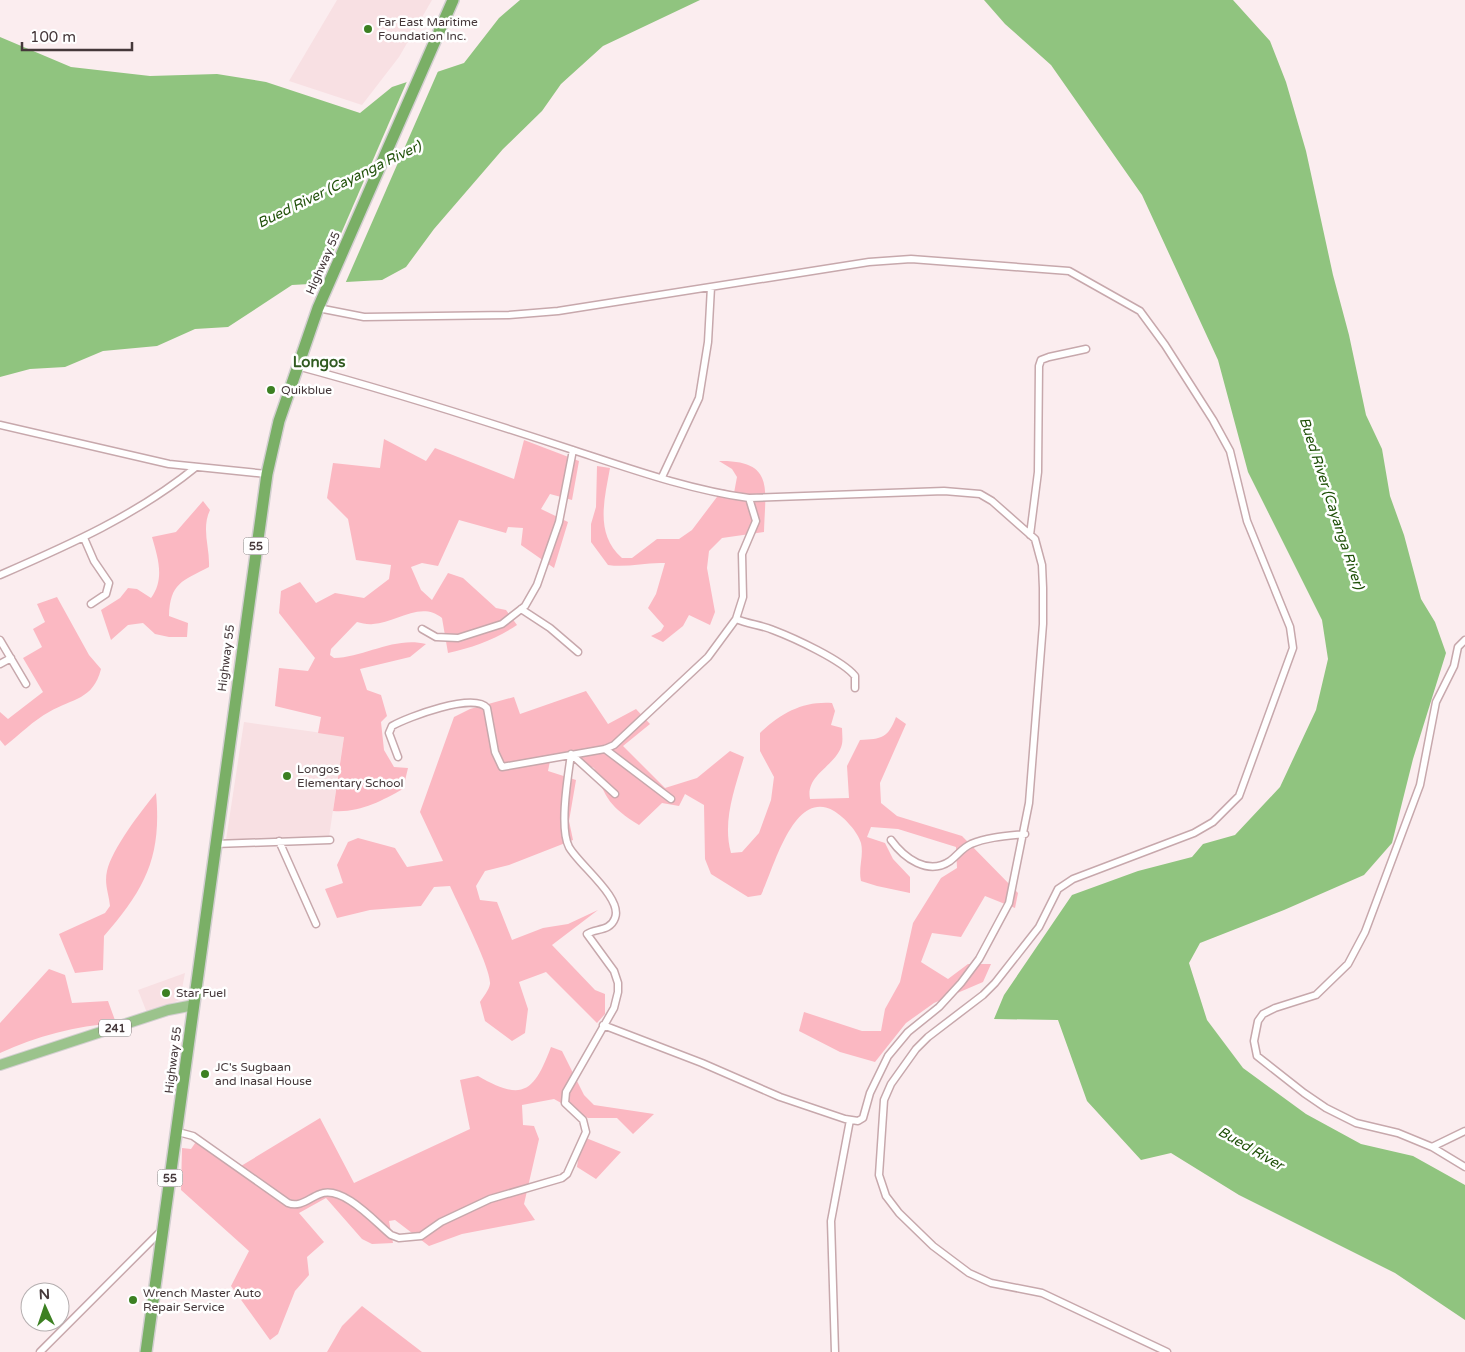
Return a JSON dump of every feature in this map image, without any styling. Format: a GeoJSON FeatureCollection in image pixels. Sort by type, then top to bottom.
{"type":"FeatureCollection","features":[{"type":"Feature","properties":{"kind":"highway","name":"Highway 55"},"geometry":{"type":"LineString","coordinates":[[146,1352],[162,1230],[182,1133],[194,1004],[214,844],[267,474],[279,421],[318,308],[453,0]]}},
{"type":"Feature","properties":{"kind":"main road","name":"241"},"geometry":{"type":"LineString","coordinates":[[4,1064],[168,1010],[194,1004]]}},
{"type":"Feature","properties":{"kind":"street"},"geometry":{"type":"LineString","coordinates":[[318,308],[364,317],[509,315],[558,311],[869,262],[911,259],[1069,271],[1140,311],[1165,345],[1213,420],[1230,451],[1246,521],[1290,626],[1293,648],[1239,796],[1213,822],[1194,833],[1072,879],[1058,889],[1039,927],[995,983],[983,995],[928,1038],[908,1060],[891,1084],[884,1100],[880,1134],[879,1175],[886,1196],[915,1230],[969,1273],[991,1283],[1042,1293],[1167,1352]]}},
{"type":"Feature","properties":{"kind":"street"},"geometry":{"type":"LineString","coordinates":[[662,477],[700,398],[708,342],[711,287]]}},
{"type":"Feature","properties":{"kind":"street"},"geometry":{"type":"LineString","coordinates":[[1030,534],[1038,472],[1039,366],[1041,360],[1049,356],[1086,348]]}},
{"type":"Feature","properties":{"kind":"street"},"geometry":{"type":"LineString","coordinates":[[297,366],[381,388],[573,450],[722,494],[749,498],[944,491],[973,492],[992,501],[1030,534],[1038,545],[1042,565],[1043,624],[1035,743],[1025,834],[1009,903],[979,959],[939,1008],[908,1032],[888,1056],[870,1093],[863,1118],[858,1121],[850,1120],[780,1097],[702,1063],[603,1025]]}},
{"type":"Feature","properties":{"kind":"street"},"geometry":{"type":"LineString","coordinates":[[0,425],[169,464],[267,474]]}},
{"type":"Feature","properties":{"kind":"street"},"geometry":{"type":"LineString","coordinates":[[422,629],[436,637],[458,638],[502,624],[521,609],[537,585],[559,522],[573,450]]}},
{"type":"Feature","properties":{"kind":"street"},"geometry":{"type":"LineString","coordinates":[[0,575],[84,538],[148,503],[196,467]]}},
{"type":"Feature","properties":{"kind":"street"},"geometry":{"type":"LineString","coordinates":[[398,757],[389,733],[392,726],[428,710],[473,702],[482,703],[487,708],[495,752],[502,768],[605,749],[623,737],[708,657],[736,619],[743,597],[742,554],[756,522],[749,498]]}},
{"type":"Feature","properties":{"kind":"street"},"geometry":{"type":"LineString","coordinates":[[84,538],[94,561],[108,584],[106,594],[91,604]]}},
{"type":"Feature","properties":{"kind":"street"},"geometry":{"type":"LineString","coordinates":[[521,609],[550,628],[578,652]]}},
{"type":"Feature","properties":{"kind":"street"},"geometry":{"type":"LineString","coordinates":[[736,619],[750,625],[773,630],[832,659],[855,676],[857,681],[855,688]]}},
{"type":"Feature","properties":{"kind":"street"},"geometry":{"type":"LineString","coordinates":[[0,640],[26,684]]}},
{"type":"Feature","properties":{"kind":"street"},"geometry":{"type":"LineString","coordinates":[[1465,640],[1458,647],[1454,666],[1436,702],[1420,786],[1365,932],[1348,964],[1316,995],[1275,1008],[1263,1014],[1258,1021],[1254,1041],[1257,1056],[1304,1094],[1326,1108],[1356,1123],[1398,1133],[1432,1147],[1465,1167]]}},
{"type":"Feature","properties":{"kind":"street"},"geometry":{"type":"LineString","coordinates":[[0,664],[11,658]]}},
{"type":"Feature","properties":{"kind":"street"},"geometry":{"type":"LineString","coordinates":[[605,749],[671,799]]}},
{"type":"Feature","properties":{"kind":"street"},"geometry":{"type":"LineString","coordinates":[[571,754],[615,794]]}},
{"type":"Feature","properties":{"kind":"street"},"geometry":{"type":"LineString","coordinates":[[182,1133],[193,1136],[288,1203],[298,1205],[321,1194],[333,1193],[351,1202],[391,1235],[399,1238],[421,1236],[441,1222],[490,1199],[562,1178],[567,1174],[586,1132],[583,1120],[565,1103],[566,1092],[614,1008],[618,983],[614,971],[587,933],[605,929],[613,923],[616,910],[613,899],[568,844],[566,819],[571,754]]}},
{"type":"Feature","properties":{"kind":"street"},"geometry":{"type":"LineString","coordinates":[[891,840],[911,861],[922,866],[930,866],[947,863],[964,848],[980,841],[1025,834]]}},
{"type":"Feature","properties":{"kind":"street"},"geometry":{"type":"LineString","coordinates":[[214,844],[330,840]]}},
{"type":"Feature","properties":{"kind":"street"},"geometry":{"type":"LineString","coordinates":[[278,842],[316,924]]}},
{"type":"Feature","properties":{"kind":"street"},"geometry":{"type":"LineString","coordinates":[[835,1352],[831,1221],[850,1120]]}},
{"type":"Feature","properties":{"kind":"street"},"geometry":{"type":"LineString","coordinates":[[1432,1147],[1465,1131]]}},
{"type":"Feature","properties":{"kind":"street"},"geometry":{"type":"LineString","coordinates":[[40,1352],[162,1230]]}},
{"type":"Feature","properties":{"kind":"shaded area","name":"Far East Maritime Foundation Inc."},"geometry":{"type":"Polygon","coordinates":[[[337,0],[432,0],[399,57],[362,105],[289,81],[337,0]]]}},
{"type":"Feature","properties":{"kind":"shaded area"},"geometry":{"type":"Polygon","coordinates":[[[384,439],[426,461],[435,448],[514,479],[524,440],[579,461],[572,500],[550,494],[541,509],[568,522],[554,568],[521,545],[523,528],[508,527],[506,533],[459,520],[438,566],[422,563],[411,567],[421,590],[432,600],[448,573],[463,578],[496,608],[506,610],[517,625],[484,642],[448,653],[442,618],[434,613],[417,612],[381,623],[357,622],[331,649],[330,655],[334,658],[346,657],[403,643],[426,644],[410,657],[360,669],[367,690],[381,695],[387,716],[381,722],[384,750],[394,767],[408,768],[403,789],[378,802],[361,808],[333,811],[344,737],[318,733],[321,717],[275,706],[279,668],[308,671],[315,658],[279,613],[281,591],[300,582],[316,603],[335,593],[364,598],[389,579],[391,565],[356,560],[348,519],[327,498],[333,463],[380,468],[384,439]]]}},
{"type":"Feature","properties":{"kind":"shaded area"},"geometry":{"type":"Polygon","coordinates":[[[719,461],[737,462],[750,466],[758,472],[763,480],[765,490],[764,532],[722,538],[709,551],[707,568],[715,612],[710,625],[689,615],[683,626],[663,642],[651,636],[661,631],[664,626],[648,608],[656,594],[665,563],[608,565],[591,542],[591,524],[596,507],[597,466],[610,468],[604,505],[605,528],[608,538],[613,549],[622,558],[632,558],[657,539],[679,539],[692,530],[723,489],[734,493],[737,477],[732,469],[719,461]]]}},
{"type":"Feature","properties":{"kind":"shaded area"},"geometry":{"type":"Polygon","coordinates":[[[203,501],[210,510],[206,524],[209,567],[179,584],[172,596],[170,605],[169,616],[188,623],[187,637],[169,637],[155,634],[143,623],[128,625],[111,640],[101,610],[120,598],[128,588],[137,589],[151,598],[159,576],[158,561],[152,537],[176,532],[203,501]]]}},
{"type":"Feature","properties":{"kind":"shaded area"},"geometry":{"type":"Polygon","coordinates":[[[57,597],[89,655],[101,669],[93,687],[87,693],[43,715],[5,746],[0,740],[0,712],[8,719],[43,692],[23,658],[42,647],[33,629],[45,622],[37,604],[57,597]]]}},
{"type":"Feature","properties":{"kind":"shaded area"},"geometry":{"type":"Polygon","coordinates":[[[586,691],[608,724],[636,709],[650,724],[623,746],[665,788],[697,778],[730,751],[744,757],[729,817],[728,829],[731,853],[742,852],[759,833],[771,800],[774,777],[760,751],[760,733],[784,714],[802,706],[832,703],[835,711],[831,725],[842,728],[842,744],[839,752],[812,783],[810,799],[849,798],[847,766],[860,740],[883,736],[890,729],[896,717],[906,724],[880,783],[881,803],[897,816],[962,836],[1018,893],[1015,908],[985,896],[961,937],[932,933],[921,962],[948,979],[968,964],[991,964],[983,982],[934,1003],[906,1023],[875,1062],[840,1052],[799,1031],[804,1012],[862,1031],[881,1031],[885,1009],[900,982],[913,923],[941,878],[957,868],[956,847],[898,829],[871,827],[867,837],[885,843],[893,859],[910,877],[910,893],[877,886],[861,881],[862,848],[854,830],[834,811],[820,807],[807,811],[796,821],[787,835],[761,895],[748,897],[711,874],[705,859],[704,805],[685,794],[679,806],[662,803],[639,825],[621,813],[610,801],[594,768],[567,758],[550,761],[548,771],[576,780],[569,821],[573,840],[509,865],[485,871],[476,886],[480,900],[497,902],[512,940],[543,928],[568,924],[598,910],[552,945],[595,990],[605,994],[605,1014],[597,1023],[546,972],[519,982],[528,1009],[525,1033],[512,1041],[485,1021],[480,1002],[490,984],[486,965],[450,886],[434,887],[421,906],[370,910],[337,918],[325,889],[343,883],[337,865],[348,842],[358,838],[395,848],[407,867],[443,861],[420,812],[454,717],[470,709],[514,697],[520,714],[586,691]]]}},
{"type":"Feature","properties":{"kind":"shaded area","name":"Longos Elementary School"},"geometry":{"type":"Polygon","coordinates":[[[244,722],[344,736],[329,837],[226,840],[244,722]]]}},
{"type":"Feature","properties":{"kind":"shaded area"},"geometry":{"type":"Polygon","coordinates":[[[156,793],[156,836],[148,871],[130,903],[104,936],[103,970],[75,973],[59,934],[105,913],[110,906],[106,880],[110,862],[128,830],[156,793]]]}},
{"type":"Feature","properties":{"kind":"shaded area"},"geometry":{"type":"Polygon","coordinates":[[[49,969],[65,975],[72,1003],[108,1001],[116,1023],[57,1033],[0,1053],[0,1023],[49,969]]]}},
{"type":"Feature","properties":{"kind":"shaded area"},"geometry":{"type":"Polygon","coordinates":[[[185,973],[180,1000],[147,1013],[138,990],[185,973]]]}},
{"type":"Feature","properties":{"kind":"shaded area"},"geometry":{"type":"Polygon","coordinates":[[[551,1047],[562,1051],[584,1095],[594,1105],[654,1114],[633,1134],[617,1118],[588,1118],[554,1099],[522,1105],[523,1125],[534,1126],[539,1139],[524,1204],[535,1220],[462,1234],[429,1246],[395,1220],[389,1221],[393,1243],[372,1244],[362,1239],[326,1198],[299,1213],[324,1242],[307,1257],[309,1275],[295,1291],[278,1334],[270,1340],[231,1286],[249,1251],[181,1190],[182,1148],[191,1149],[200,1136],[241,1166],[320,1118],[354,1183],[470,1129],[460,1080],[478,1076],[506,1089],[516,1090],[525,1088],[539,1074],[551,1047]]]}},
{"type":"Feature","properties":{"kind":"shaded area"},"geometry":{"type":"Polygon","coordinates":[[[581,1136],[621,1152],[596,1179],[577,1167],[581,1136]]]}},
{"type":"Feature","properties":{"kind":"shaded area"},"geometry":{"type":"Polygon","coordinates":[[[362,1306],[422,1352],[327,1352],[342,1326],[362,1306]]]}},
{"type":"Feature","properties":{"kind":"water","name":"Bued River (Cayanga River)"},"geometry":{"type":"Polygon","coordinates":[[[520,0],[700,0],[603,46],[561,84],[542,111],[503,149],[434,229],[406,267],[382,280],[292,285],[228,327],[195,329],[157,346],[103,351],[65,367],[30,369],[0,377],[0,37],[71,67],[150,76],[217,74],[266,82],[360,113],[392,87],[464,63],[499,18],[520,0]]]}},
{"type":"Feature","properties":{"kind":"water"},"geometry":{"type":"Polygon","coordinates":[[[984,0],[1233,0],[1270,41],[1286,82],[1306,151],[1366,415],[1382,449],[1390,496],[1404,535],[1421,599],[1435,622],[1446,653],[1413,759],[1392,843],[1364,875],[1284,910],[1200,943],[1189,963],[1207,1020],[1243,1068],[1306,1114],[1361,1144],[1413,1156],[1465,1185],[1465,1320],[1395,1273],[1239,1195],[1171,1153],[1141,1160],[1087,1101],[1058,1020],[994,1019],[1004,995],[1072,895],[1138,871],[1192,857],[1203,844],[1235,835],[1280,787],[1316,710],[1328,659],[1322,620],[1248,472],[1218,360],[1142,195],[1051,65],[1005,24],[984,0]]]}},
{"type":"Feature","properties":{"kind":"pier"},"geometry":{"type":"Polygon","coordinates":[[[439,69],[345,284],[332,285],[321,280],[408,79],[439,69]]]}},
{"type":"Feature","properties":{"kind":"place","name":"Far East Maritime Foundation Inc."},"geometry":{"type":"Point","coordinates":[368,29]}},
{"type":"Feature","properties":{"kind":"place","name":"Quikblue"},"geometry":{"type":"Point","coordinates":[271,390]}},
{"type":"Feature","properties":{"kind":"place","name":"Longos Elementary School"},"geometry":{"type":"Point","coordinates":[287,776]}},
{"type":"Feature","properties":{"kind":"place","name":"Star Fuel"},"geometry":{"type":"Point","coordinates":[166,993]}},
{"type":"Feature","properties":{"kind":"place","name":"JC's Sugbaan and Inasal House"},"geometry":{"type":"Point","coordinates":[205,1074]}},
{"type":"Feature","properties":{"kind":"place","name":"Wrench Master Auto Repair Service"},"geometry":{"type":"Point","coordinates":[133,1300]}},
{"type":"Feature","properties":{"kind":"district","name":"Longos"},"geometry":{"type":"Point","coordinates":[319,362]}},
{"type":"Feature","properties":{"kind":"water label","name":"Bued River"},"geometry":{"type":"Point","coordinates":[1251,1148]}}]}
